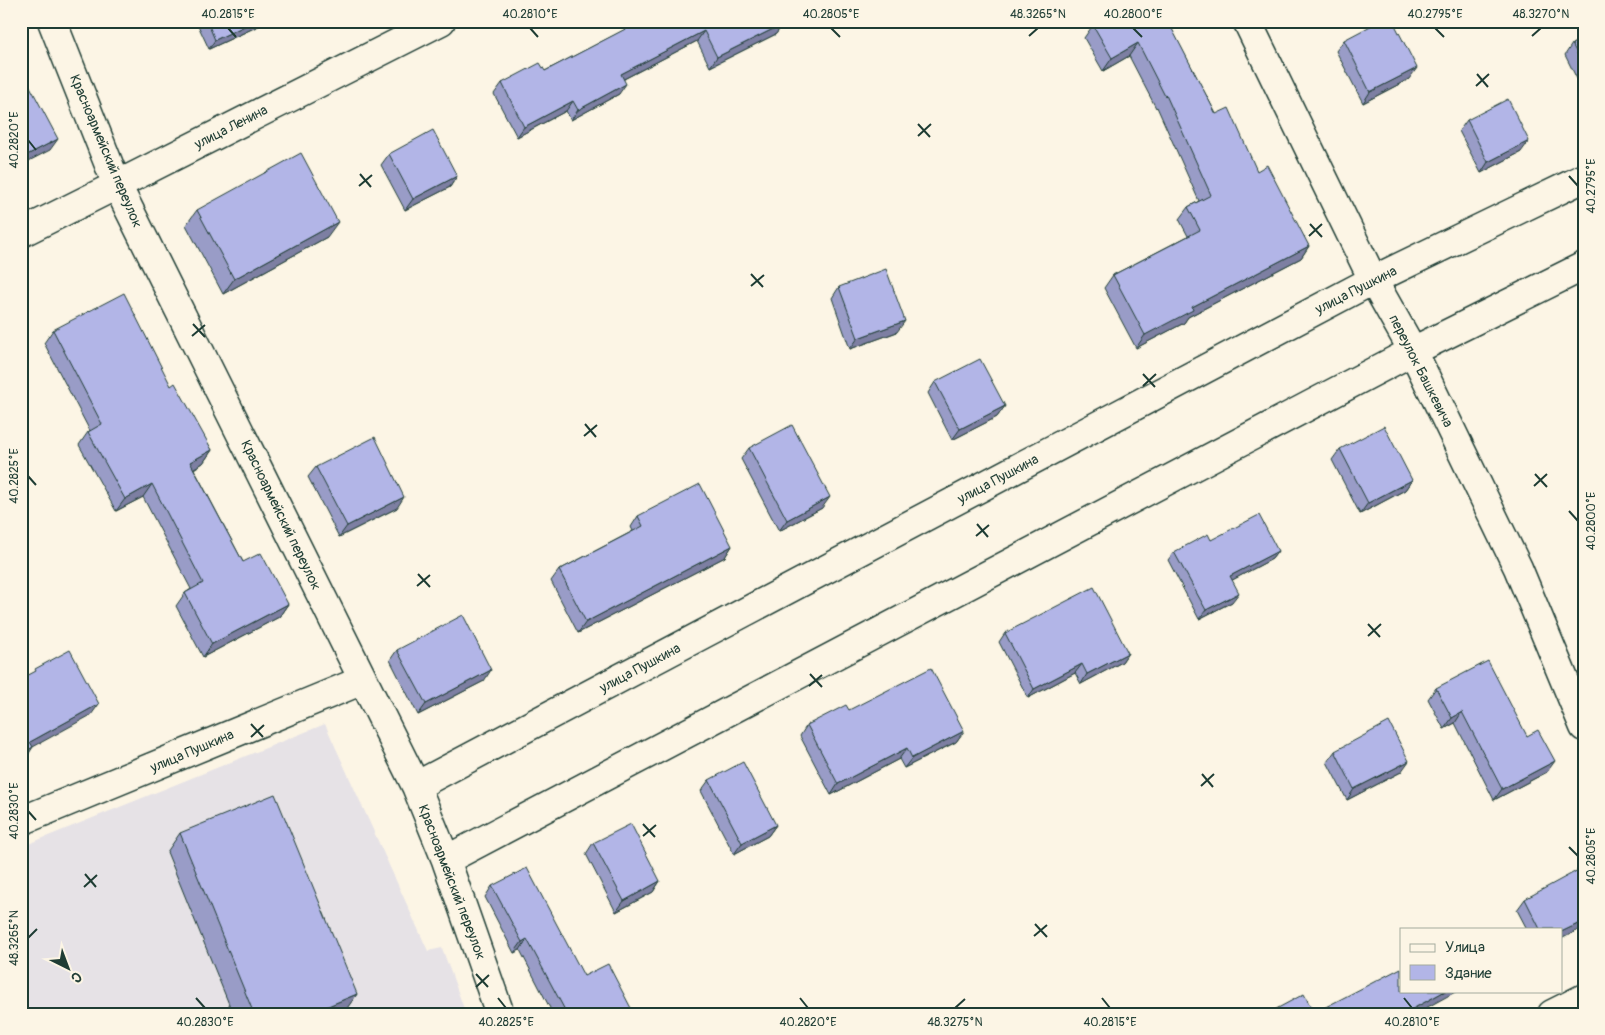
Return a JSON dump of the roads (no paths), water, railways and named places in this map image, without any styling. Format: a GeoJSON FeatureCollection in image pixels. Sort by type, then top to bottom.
{"type":"FeatureCollection","features":[{"type":"Feature","properties":{"kind":"street","name":"Красноармейский переулок"},"geometry":{"type":"LineString","coordinates":[[52,21],[117,185],[416,786],[446,860],[500,1014]]}},
{"type":"Feature","properties":{"kind":"street","name":"улица Ленина"},"geometry":{"type":"LineString","coordinates":[[21,233],[441,21]]}},
{"type":"Feature","properties":{"kind":"street","name":"переулок Башкевича"},"geometry":{"type":"LineString","coordinates":[[1247,21],[1373,280],[1413,351],[1518,568],[1584,727]]}},
{"type":"Feature","properties":{"kind":"street","name":"улица Пушкина"},"geometry":{"type":"LineString","coordinates":[[416,786],[1373,280],[1584,178]]}},
{"type":"Feature","properties":{"kind":"street"},"geometry":{"type":"LineString","coordinates":[[446,860],[1413,351],[1584,266]]}},
{"type":"Feature","properties":{"kind":"street","name":"улица Пушкина"},"geometry":{"type":"LineString","coordinates":[[21,821],[363,680]]}},
{"type":"Feature","properties":{"kind":"street"},"geometry":{"type":"LineString","coordinates":[[1552,1014],[1584,998]]}}]}
